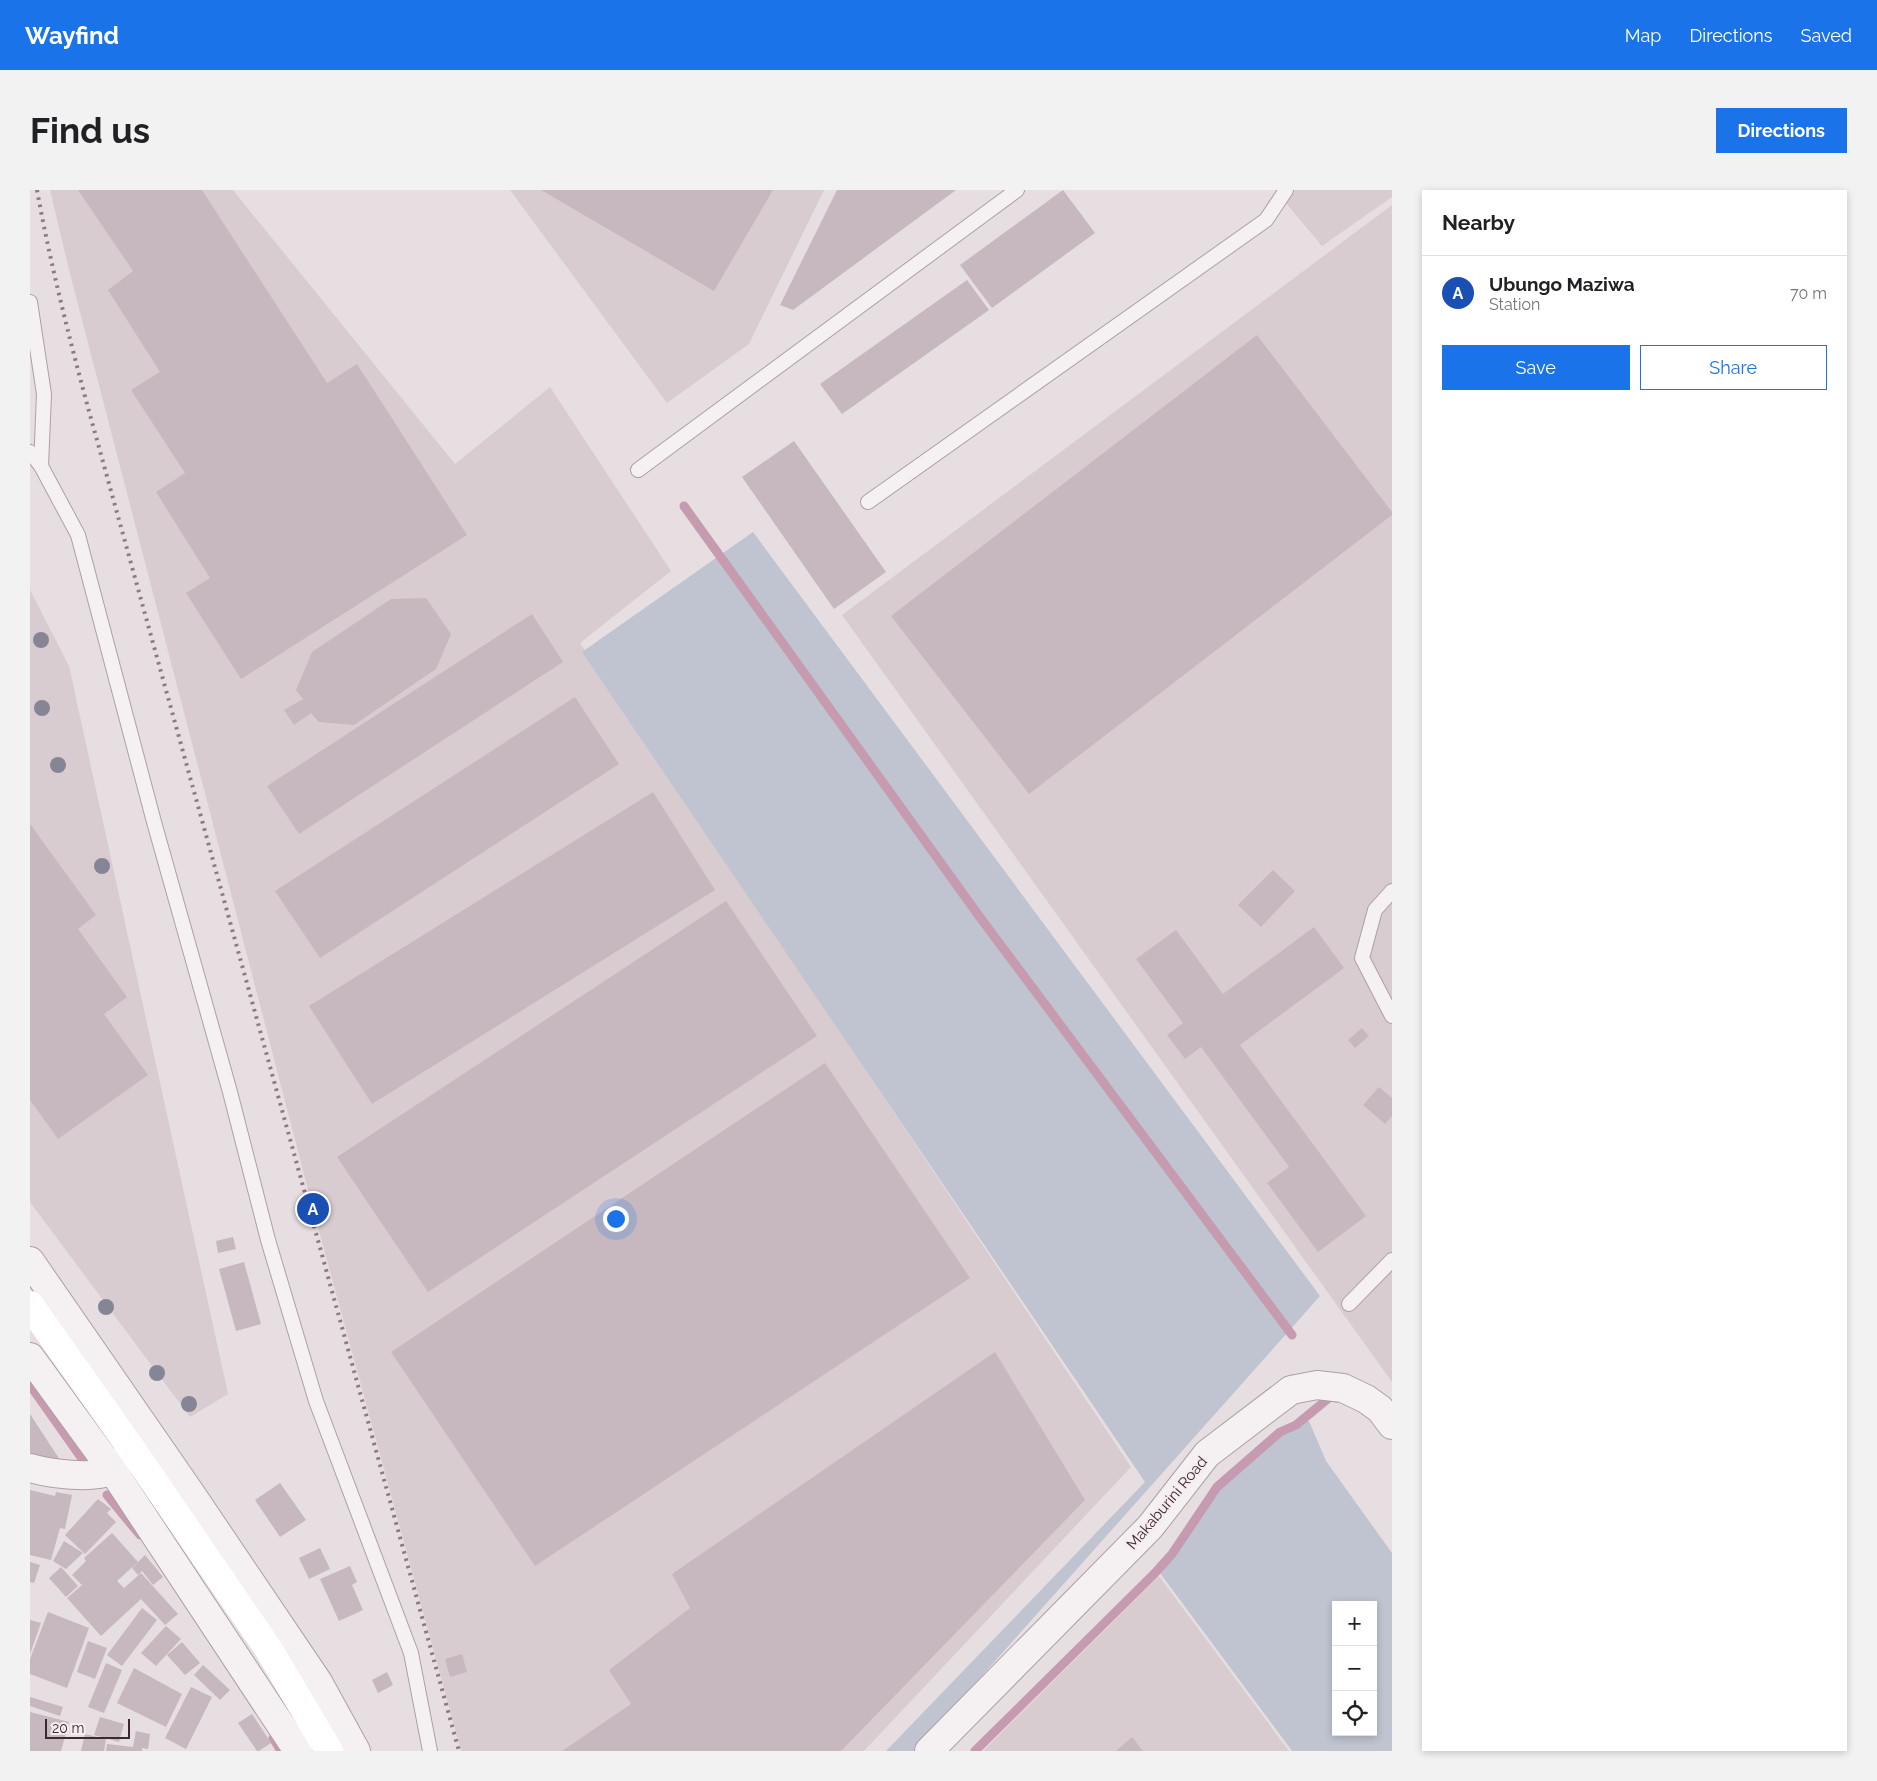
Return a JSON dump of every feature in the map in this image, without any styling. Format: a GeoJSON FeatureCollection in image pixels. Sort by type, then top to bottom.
{"type":"FeatureCollection","features":[{"type":"Feature","properties":{"kind":"main road"},"geometry":{"type":"LineString","coordinates":[[30,1305],[133,1451],[269,1650],[329,1751]]}},
{"type":"Feature","properties":{"kind":"street"},"geometry":{"type":"LineString","coordinates":[[30,1261],[318,1682],[356,1751]]}},
{"type":"Feature","properties":{"kind":"street"},"geometry":{"type":"LineString","coordinates":[[30,1357],[113,1471],[298,1751]]}},
{"type":"Feature","properties":{"kind":"street","name":"Makaburini Road"},"geometry":{"type":"LineString","coordinates":[[929,1751],[1150,1527],[1207,1454],[1291,1390],[1317,1385],[1342,1388],[1366,1399],[1380,1409],[1392,1425]]}},
{"type":"Feature","properties":{"kind":"street"},"geometry":{"type":"LineString","coordinates":[[30,1468],[66,1474],[89,1475],[113,1471],[133,1451]]}},
{"type":"Feature","properties":{"kind":"lane"},"geometry":{"type":"LineString","coordinates":[[638,470],[1017,190]]}},
{"type":"Feature","properties":{"kind":"lane"},"geometry":{"type":"LineString","coordinates":[[868,502],[1266,220],[1286,190]]}},
{"type":"Feature","properties":{"kind":"lane"},"geometry":{"type":"LineString","coordinates":[[30,302],[44,394],[42,466]]}},
{"type":"Feature","properties":{"kind":"lane"},"geometry":{"type":"LineString","coordinates":[[30,452],[42,466],[78,535],[154,822],[230,1092],[268,1240],[316,1401],[411,1653],[430,1751]]}},
{"type":"Feature","properties":{"kind":"lane"},"geometry":{"type":"LineString","coordinates":[[1392,891],[1375,910],[1362,958],[1392,1016]]}},
{"type":"Feature","properties":{"kind":"lane"},"geometry":{"type":"LineString","coordinates":[[1349,1304],[1392,1260]]}},
{"type":"Feature","properties":{"kind":"shaded area"},"geometry":{"type":"Polygon","coordinates":[[[50,190],[233,190],[455,464],[550,387],[671,571],[580,643],[1131,1467],[864,1751],[461,1751],[313,1209],[69,270],[50,190]]]}},
{"type":"Feature","properties":{"kind":"shaded area"},"geometry":{"type":"Polygon","coordinates":[[[510,190],[824,190],[749,344],[667,403],[510,190]]]}},
{"type":"Feature","properties":{"kind":"shaded area"},"geometry":{"type":"Polygon","coordinates":[[[1275,190],[1392,190],[1392,197],[1322,246],[1275,190]]]}},
{"type":"Feature","properties":{"kind":"shaded area"},"geometry":{"type":"Polygon","coordinates":[[[1392,205],[1392,1382],[842,615],[1392,205]]]}},
{"type":"Feature","properties":{"kind":"shaded area"},"geometry":{"type":"Polygon","coordinates":[[[753,532],[1320,1296],[915,1751],[886,1751],[1145,1482],[582,652],[753,532]]]}},
{"type":"Feature","properties":{"kind":"shaded area"},"geometry":{"type":"Polygon","coordinates":[[[30,590],[69,666],[228,1394],[190,1417],[30,1202],[30,590]]]}},
{"type":"Feature","properties":{"kind":"shaded area"},"geometry":{"type":"Polygon","coordinates":[[[1309,1421],[1326,1461],[1392,1553],[1392,1751],[1292,1751],[1157,1569],[1176,1547],[1215,1486],[1278,1432],[1309,1421]]]}},
{"type":"Feature","properties":{"kind":"shaded area"},"geometry":{"type":"Polygon","coordinates":[[[1159,1576],[1289,1751],[983,1751],[1159,1576]]]}},
{"type":"Feature","properties":{"kind":"building"},"geometry":{"type":"Polygon","coordinates":[[[78,190],[202,190],[327,383],[357,364],[467,535],[241,679],[186,593],[210,578],[156,492],[185,473],[131,390],[160,372],[108,290],[133,271],[78,190]]]}},
{"type":"Feature","properties":{"kind":"building"},"geometry":{"type":"Polygon","coordinates":[[[541,190],[773,190],[714,291],[541,190]]]}},
{"type":"Feature","properties":{"kind":"building"},"geometry":{"type":"Polygon","coordinates":[[[837,190],[956,190],[793,310],[780,305],[837,190]]]}},
{"type":"Feature","properties":{"kind":"building"},"geometry":{"type":"Polygon","coordinates":[[[1063,190],[1095,233],[992,308],[960,265],[1063,190]]]}},
{"type":"Feature","properties":{"kind":"building"},"geometry":{"type":"Polygon","coordinates":[[[967,280],[989,310],[842,414],[820,384],[967,280]]]}},
{"type":"Feature","properties":{"kind":"building"},"geometry":{"type":"Polygon","coordinates":[[[1257,335],[1392,512],[1392,515],[1029,794],[891,616],[1257,335]]]}},
{"type":"Feature","properties":{"kind":"building"},"geometry":{"type":"Polygon","coordinates":[[[794,441],[886,572],[834,609],[742,477],[794,441]]]}},
{"type":"Feature","properties":{"kind":"building"},"geometry":{"type":"Polygon","coordinates":[[[426,598],[451,634],[436,669],[354,725],[319,722],[311,713],[294,725],[284,710],[303,699],[296,690],[312,652],[391,599],[426,598]]]}},
{"type":"Feature","properties":{"kind":"building"},"geometry":{"type":"Polygon","coordinates":[[[532,614],[563,662],[299,834],[267,786],[532,614]]]}},
{"type":"Feature","properties":{"kind":"building"},"geometry":{"type":"Polygon","coordinates":[[[575,697],[619,764],[320,958],[275,891],[575,697]]]}},
{"type":"Feature","properties":{"kind":"building"},"geometry":{"type":"Polygon","coordinates":[[[653,792],[715,890],[372,1104],[309,1006],[653,792]]]}},
{"type":"Feature","properties":{"kind":"building"},"geometry":{"type":"Polygon","coordinates":[[[30,824],[96,915],[78,929],[127,997],[104,1014],[148,1075],[58,1139],[30,1100],[30,824]]]}},
{"type":"Feature","properties":{"kind":"building"},"geometry":{"type":"Polygon","coordinates":[[[1273,870],[1295,891],[1261,927],[1238,905],[1273,870]]]}},
{"type":"Feature","properties":{"kind":"building"},"geometry":{"type":"Polygon","coordinates":[[[726,901],[817,1036],[428,1292],[337,1157],[726,901]]]}},
{"type":"Feature","properties":{"kind":"building"},"geometry":{"type":"Polygon","coordinates":[[[1314,927],[1344,968],[1240,1045],[1366,1216],[1318,1252],[1267,1183],[1289,1167],[1201,1047],[1185,1059],[1167,1035],[1183,1023],[1136,959],[1176,930],[1223,994],[1314,927]]]}},
{"type":"Feature","properties":{"kind":"building"},"geometry":{"type":"Polygon","coordinates":[[[1362,1028],[1369,1036],[1355,1048],[1348,1040],[1362,1028]]]}},
{"type":"Feature","properties":{"kind":"building"},"geometry":{"type":"Polygon","coordinates":[[[825,1063],[970,1278],[535,1566],[391,1352],[825,1063]]]}},
{"type":"Feature","properties":{"kind":"building"},"geometry":{"type":"Polygon","coordinates":[[[1379,1087],[1392,1098],[1392,1116],[1385,1124],[1363,1105],[1379,1087]]]}},
{"type":"Feature","properties":{"kind":"building"},"geometry":{"type":"Polygon","coordinates":[[[233,1237],[236,1249],[218,1253],[216,1241],[233,1237]]]}},
{"type":"Feature","properties":{"kind":"building"},"geometry":{"type":"Polygon","coordinates":[[[244,1262],[261,1324],[236,1331],[219,1269],[244,1262]]]}},
{"type":"Feature","properties":{"kind":"building"},"geometry":{"type":"Polygon","coordinates":[[[995,1352],[1085,1500],[841,1751],[562,1751],[631,1704],[609,1670],[690,1608],[672,1574],[995,1352]]]}},
{"type":"Feature","properties":{"kind":"building"},"geometry":{"type":"Polygon","coordinates":[[[30,1414],[60,1460],[43,1471],[30,1452],[30,1414]]]}},
{"type":"Feature","properties":{"kind":"building"},"geometry":{"type":"Polygon","coordinates":[[[280,1483],[306,1520],[280,1537],[255,1500],[280,1483]]]}},
{"type":"Feature","properties":{"kind":"building"},"geometry":{"type":"Polygon","coordinates":[[[30,1490],[55,1496],[56,1492],[72,1495],[65,1529],[60,1528],[51,1560],[30,1555],[30,1490]]]}},
{"type":"Feature","properties":{"kind":"building"},"geometry":{"type":"Polygon","coordinates":[[[98,1499],[111,1509],[107,1513],[116,1522],[85,1554],[65,1535],[98,1499]]]}},
{"type":"Feature","properties":{"kind":"building"},"geometry":{"type":"Polygon","coordinates":[[[112,1533],[138,1562],[117,1581],[124,1588],[141,1573],[178,1614],[165,1625],[141,1599],[101,1636],[67,1598],[82,1585],[72,1575],[86,1561],[84,1558],[112,1533]]]}},
{"type":"Feature","properties":{"kind":"building"},"geometry":{"type":"Polygon","coordinates":[[[64,1541],[83,1553],[66,1569],[53,1561],[64,1541]]]}},
{"type":"Feature","properties":{"kind":"building"},"geometry":{"type":"Polygon","coordinates":[[[320,1548],[330,1569],[309,1579],[299,1558],[320,1548]]]}},
{"type":"Feature","properties":{"kind":"building"},"geometry":{"type":"Polygon","coordinates":[[[145,1555],[163,1577],[153,1585],[142,1571],[138,1575],[132,1568],[145,1555]]]}},
{"type":"Feature","properties":{"kind":"building"},"geometry":{"type":"Polygon","coordinates":[[[30,1562],[40,1565],[34,1583],[30,1582],[30,1562]]]}},
{"type":"Feature","properties":{"kind":"building"},"geometry":{"type":"Polygon","coordinates":[[[350,1566],[357,1582],[352,1585],[363,1610],[339,1621],[320,1579],[350,1566]]]}},
{"type":"Feature","properties":{"kind":"building"},"geometry":{"type":"Polygon","coordinates":[[[61,1567],[78,1586],[66,1597],[49,1578],[61,1567]]]}},
{"type":"Feature","properties":{"kind":"building"},"geometry":{"type":"Polygon","coordinates":[[[142,1608],[157,1620],[122,1666],[107,1655],[142,1608]]]}},
{"type":"Feature","properties":{"kind":"building"},"geometry":{"type":"Polygon","coordinates":[[[48,1612],[89,1628],[67,1688],[30,1674],[30,1659],[48,1612]]]}},
{"type":"Feature","properties":{"kind":"building"},"geometry":{"type":"Polygon","coordinates":[[[30,1620],[41,1623],[30,1654],[30,1620]]]}},
{"type":"Feature","properties":{"kind":"building"},"geometry":{"type":"Polygon","coordinates":[[[166,1626],[181,1639],[156,1666],[141,1653],[166,1626]]]}},
{"type":"Feature","properties":{"kind":"building"},"geometry":{"type":"Polygon","coordinates":[[[88,1641],[107,1648],[95,1679],[77,1672],[88,1641]]]}},
{"type":"Feature","properties":{"kind":"building"},"geometry":{"type":"Polygon","coordinates":[[[182,1642],[200,1663],[185,1675],[167,1655],[182,1642]]]}},
{"type":"Feature","properties":{"kind":"building"},"geometry":{"type":"Polygon","coordinates":[[[462,1654],[467,1672],[450,1677],[445,1659],[462,1654]]]}},
{"type":"Feature","properties":{"kind":"building"},"geometry":{"type":"Polygon","coordinates":[[[106,1663],[122,1670],[104,1713],[88,1707],[106,1663]]]}},
{"type":"Feature","properties":{"kind":"building"},"geometry":{"type":"Polygon","coordinates":[[[203,1665],[230,1690],[220,1700],[194,1675],[203,1665]]]}},
{"type":"Feature","properties":{"kind":"building"},"geometry":{"type":"Polygon","coordinates":[[[134,1668],[182,1694],[166,1727],[117,1703],[134,1668]]]}},
{"type":"Feature","properties":{"kind":"building"},"geometry":{"type":"Polygon","coordinates":[[[387,1672],[393,1685],[378,1693],[372,1680],[387,1672]]]}},
{"type":"Feature","properties":{"kind":"building"},"geometry":{"type":"Polygon","coordinates":[[[191,1687],[212,1697],[186,1749],[165,1738],[191,1687]]]}},
{"type":"Feature","properties":{"kind":"building"},"geometry":{"type":"Polygon","coordinates":[[[30,1697],[63,1707],[60,1716],[30,1706],[30,1697]]]}},
{"type":"Feature","properties":{"kind":"building"},"geometry":{"type":"Polygon","coordinates":[[[30,1712],[69,1722],[61,1751],[30,1751],[30,1712]]]}},
{"type":"Feature","properties":{"kind":"building"},"geometry":{"type":"Polygon","coordinates":[[[252,1714],[271,1743],[259,1751],[257,1751],[238,1723],[252,1714]]]}},
{"type":"Feature","properties":{"kind":"building"},"geometry":{"type":"Polygon","coordinates":[[[100,1717],[124,1724],[119,1742],[94,1735],[100,1717]]]}},
{"type":"Feature","properties":{"kind":"building"},"geometry":{"type":"Polygon","coordinates":[[[136,1731],[150,1734],[148,1749],[142,1748],[142,1751],[106,1751],[107,1744],[133,1747],[136,1731]]]}},
{"type":"Feature","properties":{"kind":"building"},"geometry":{"type":"Polygon","coordinates":[[[85,1734],[106,1739],[104,1751],[81,1751],[85,1734]]]}},
{"type":"Feature","properties":{"kind":"building"},"geometry":{"type":"Polygon","coordinates":[[[1132,1737],[1143,1751],[1116,1751],[1132,1737]]]}},
{"type":"Feature","properties":{"kind":"waterway"},"geometry":{"type":"LineString","coordinates":[[684,506],[979,916],[1292,1335]]}},
{"type":"Feature","properties":{"kind":"waterway"},"geometry":{"type":"LineString","coordinates":[[30,1385],[85,1463]]}},
{"type":"Feature","properties":{"kind":"waterway"},"geometry":{"type":"LineString","coordinates":[[975,1751],[1154,1574],[1172,1554],[1217,1487],[1280,1432],[1296,1425],[1330,1397],[1337,1398]]}},
{"type":"Feature","properties":{"kind":"waterway"},"geometry":{"type":"LineString","coordinates":[[107,1495],[140,1535]]}},
{"type":"Feature","properties":{"kind":"waterway"},"geometry":{"type":"LineString","coordinates":[[273,1738],[281,1751]]}},
{"type":"Feature","properties":{"kind":"railway"},"geometry":{"type":"LineString","coordinates":[[37,190],[60,297],[87,404],[459,1751]]}},
{"type":"Feature","properties":{"kind":"place","name":"Ubungo Maziwa"},"geometry":{"type":"Point","coordinates":[313,1209]}}]}
